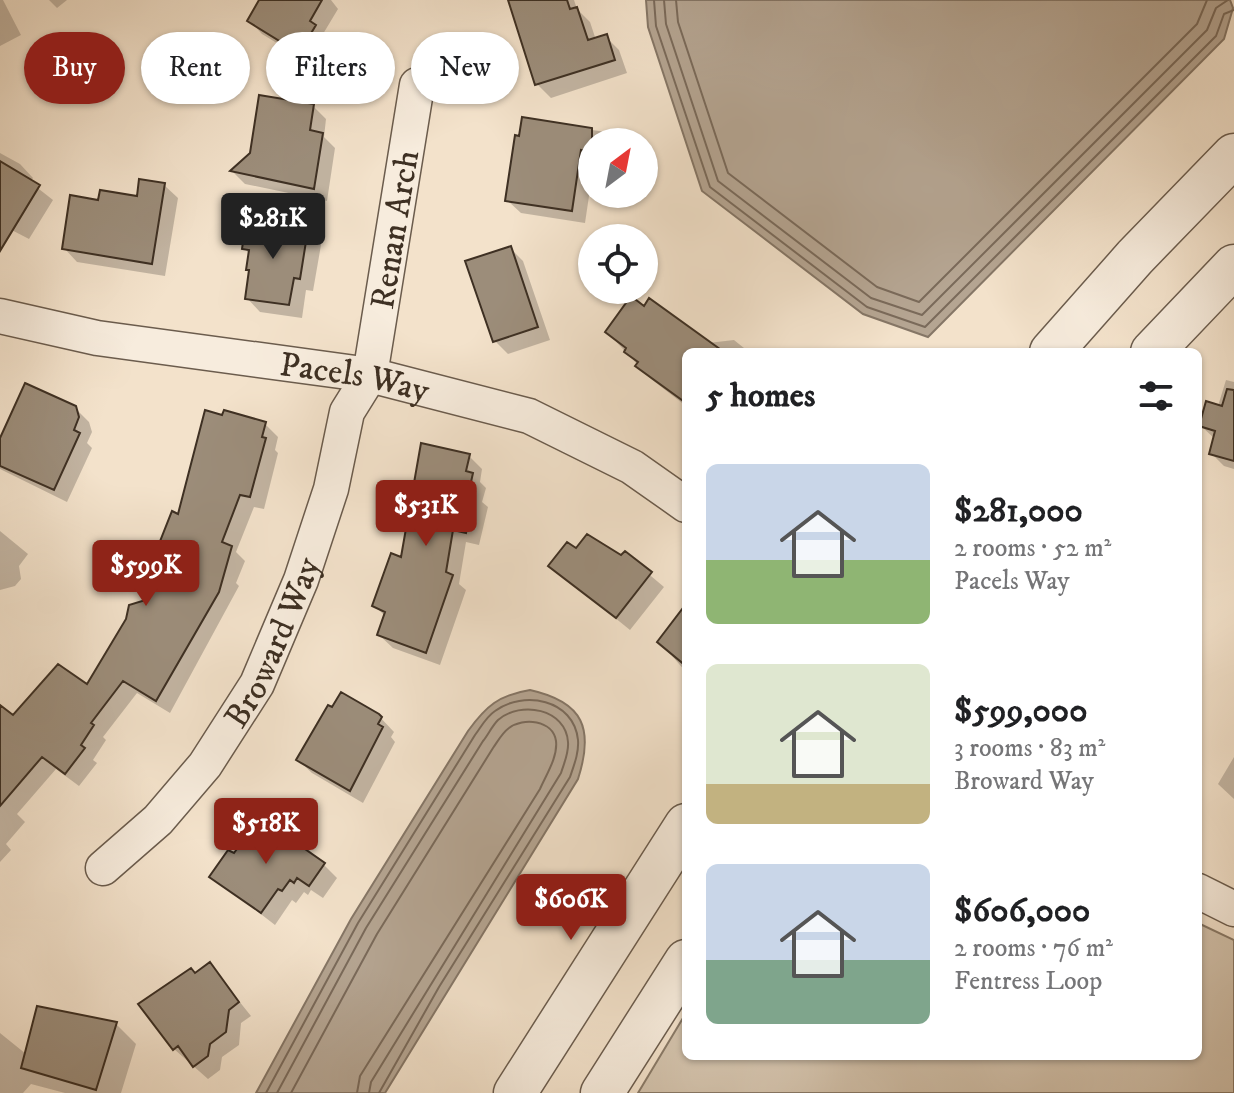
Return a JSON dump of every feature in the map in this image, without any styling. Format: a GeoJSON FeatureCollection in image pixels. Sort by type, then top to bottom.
{"type":"FeatureCollection","features":[{"type":"Feature","properties":{"kind":"street","name":"Renan Arch"},"geometry":{"type":"LineString","coordinates":[[370,375],[414,104]]}},
{"type":"Feature","properties":{"kind":"street"},"geometry":{"type":"LineString","coordinates":[[1055,348],[1135,257],[1234,155]]}},
{"type":"Feature","properties":{"kind":"street"},"geometry":{"type":"LineString","coordinates":[[1156,348],[1234,266]]}},
{"type":"Feature","properties":{"kind":"street","name":"Pacels Way"},"geometry":{"type":"LineString","coordinates":[[0,316],[97,338],[370,375],[529,416],[632,467],[682,502]]}},
{"type":"Feature","properties":{"kind":"street","name":"Broward Way"},"geometry":{"type":"LineString","coordinates":[[103,868],[158,820],[205,765],[257,684],[301,580],[331,489],[347,412],[370,375]]}},
{"type":"Feature","properties":{"kind":"street"},"geometry":{"type":"LineString","coordinates":[[515,1093],[682,831]]}},
{"type":"Feature","properties":{"kind":"street"},"geometry":{"type":"LineString","coordinates":[[1202,893],[1234,909]]}},
{"type":"Feature","properties":{"kind":"street"},"geometry":{"type":"LineString","coordinates":[[602,1093],[682,967]]}},
{"type":"Feature","properties":{"kind":"shaded area"},"geometry":{"type":"Polygon","coordinates":[[[1202,925],[1234,940],[1234,1093],[638,1093],[682,1020],[682,1060],[1202,1060],[1202,925]]]}},
{"type":"Feature","properties":{"kind":"water"},"geometry":{"type":"Polygon","coordinates":[[[646,0],[1230,0],[1233,8],[1224,39],[928,337],[863,314],[702,191],[648,27],[646,0]]]}},
{"type":"Feature","properties":{"kind":"water"},"geometry":{"type":"Polygon","coordinates":[[[530,690],[563,702],[580,720],[585,746],[578,779],[385,1093],[256,1093],[351,919],[468,731],[494,703],[530,690]]]}},
{"type":"Feature","properties":{"kind":"building"},"geometry":{"type":"Polygon","coordinates":[[[259,0],[322,0],[310,21],[316,25],[312,32],[266,33],[247,21],[259,0]]]}},
{"type":"Feature","properties":{"kind":"building"},"geometry":{"type":"Polygon","coordinates":[[[508,0],[567,0],[570,9],[577,7],[588,40],[607,34],[615,60],[535,85],[508,0]]]}},
{"type":"Feature","properties":{"kind":"building"},"geometry":{"type":"Polygon","coordinates":[[[259,95],[266,96],[266,104],[314,104],[310,130],[323,133],[314,189],[230,171],[250,153],[259,95]]]}},
{"type":"Feature","properties":{"kind":"building"},"geometry":{"type":"Polygon","coordinates":[[[522,117],[592,128],[578,128],[578,170],[572,211],[505,201],[515,135],[519,136],[522,117]]]}},
{"type":"Feature","properties":{"kind":"building"},"geometry":{"type":"Polygon","coordinates":[[[0,161],[40,185],[0,251],[0,161]]]}},
{"type":"Feature","properties":{"kind":"building"},"geometry":{"type":"Polygon","coordinates":[[[139,179],[165,183],[152,264],[62,249],[70,195],[98,200],[100,190],[137,196],[139,179]]]}},
{"type":"Feature","properties":{"kind":"building"},"geometry":{"type":"Polygon","coordinates":[[[246,221],[308,229],[300,279],[294,278],[289,305],[245,299],[249,250],[242,249],[246,221]]]}},
{"type":"Feature","properties":{"kind":"building"},"geometry":{"type":"Polygon","coordinates":[[[511,246],[538,327],[493,342],[465,261],[511,246]]]}},
{"type":"Feature","properties":{"kind":"building"},"geometry":{"type":"Polygon","coordinates":[[[625,304],[657,304],[718,348],[682,348],[682,400],[635,366],[638,362],[624,352],[626,348],[605,332],[625,304]]]}},
{"type":"Feature","properties":{"kind":"building"},"geometry":{"type":"Polygon","coordinates":[[[25,383],[76,406],[79,417],[74,430],[80,433],[54,490],[0,466],[0,438],[25,383]]]}},
{"type":"Feature","properties":{"kind":"building"},"geometry":{"type":"Polygon","coordinates":[[[1227,389],[1234,390],[1234,461],[1209,454],[1215,431],[1202,427],[1206,401],[1222,406],[1227,389]]]}},
{"type":"Feature","properties":{"kind":"building"},"geometry":{"type":"Polygon","coordinates":[[[205,410],[222,415],[224,410],[266,422],[262,437],[266,438],[250,497],[240,495],[222,542],[232,546],[219,592],[156,701],[123,681],[91,723],[94,725],[81,745],[85,748],[65,774],[42,757],[0,806],[0,705],[13,715],[58,664],[87,684],[126,619],[129,605],[149,599],[167,553],[157,549],[172,511],[178,514],[205,410]]]}},
{"type":"Feature","properties":{"kind":"building"},"geometry":{"type":"Polygon","coordinates":[[[421,443],[470,454],[466,471],[473,473],[469,491],[475,492],[466,533],[453,530],[446,572],[453,575],[426,653],[377,635],[385,612],[372,606],[391,553],[401,557],[421,443]]]}},
{"type":"Feature","properties":{"kind":"building"},"geometry":{"type":"Polygon","coordinates":[[[587,534],[621,555],[625,551],[652,572],[616,618],[548,566],[567,542],[576,548],[587,534]]]}},
{"type":"Feature","properties":{"kind":"building"},"geometry":{"type":"Polygon","coordinates":[[[682,609],[682,663],[657,642],[682,609]]]}},
{"type":"Feature","properties":{"kind":"building"},"geometry":{"type":"Polygon","coordinates":[[[341,692],[379,714],[382,717],[378,724],[383,727],[350,791],[296,760],[328,705],[332,707],[341,692]]]}},
{"type":"Feature","properties":{"kind":"building"},"geometry":{"type":"Polygon","coordinates":[[[271,819],[308,845],[305,849],[325,863],[309,886],[297,878],[294,883],[290,880],[282,891],[278,889],[261,913],[209,877],[228,850],[234,853],[252,828],[261,834],[271,819]]]}},
{"type":"Feature","properties":{"kind":"building"},"geometry":{"type":"Polygon","coordinates":[[[210,962],[239,1002],[229,1010],[226,1032],[210,1044],[208,1056],[193,1067],[178,1046],[173,1050],[138,1004],[191,968],[195,973],[210,962]]]}},
{"type":"Feature","properties":{"kind":"building"},"geometry":{"type":"Polygon","coordinates":[[[37,1006],[117,1022],[96,1090],[21,1068],[37,1006]]]}}]}
